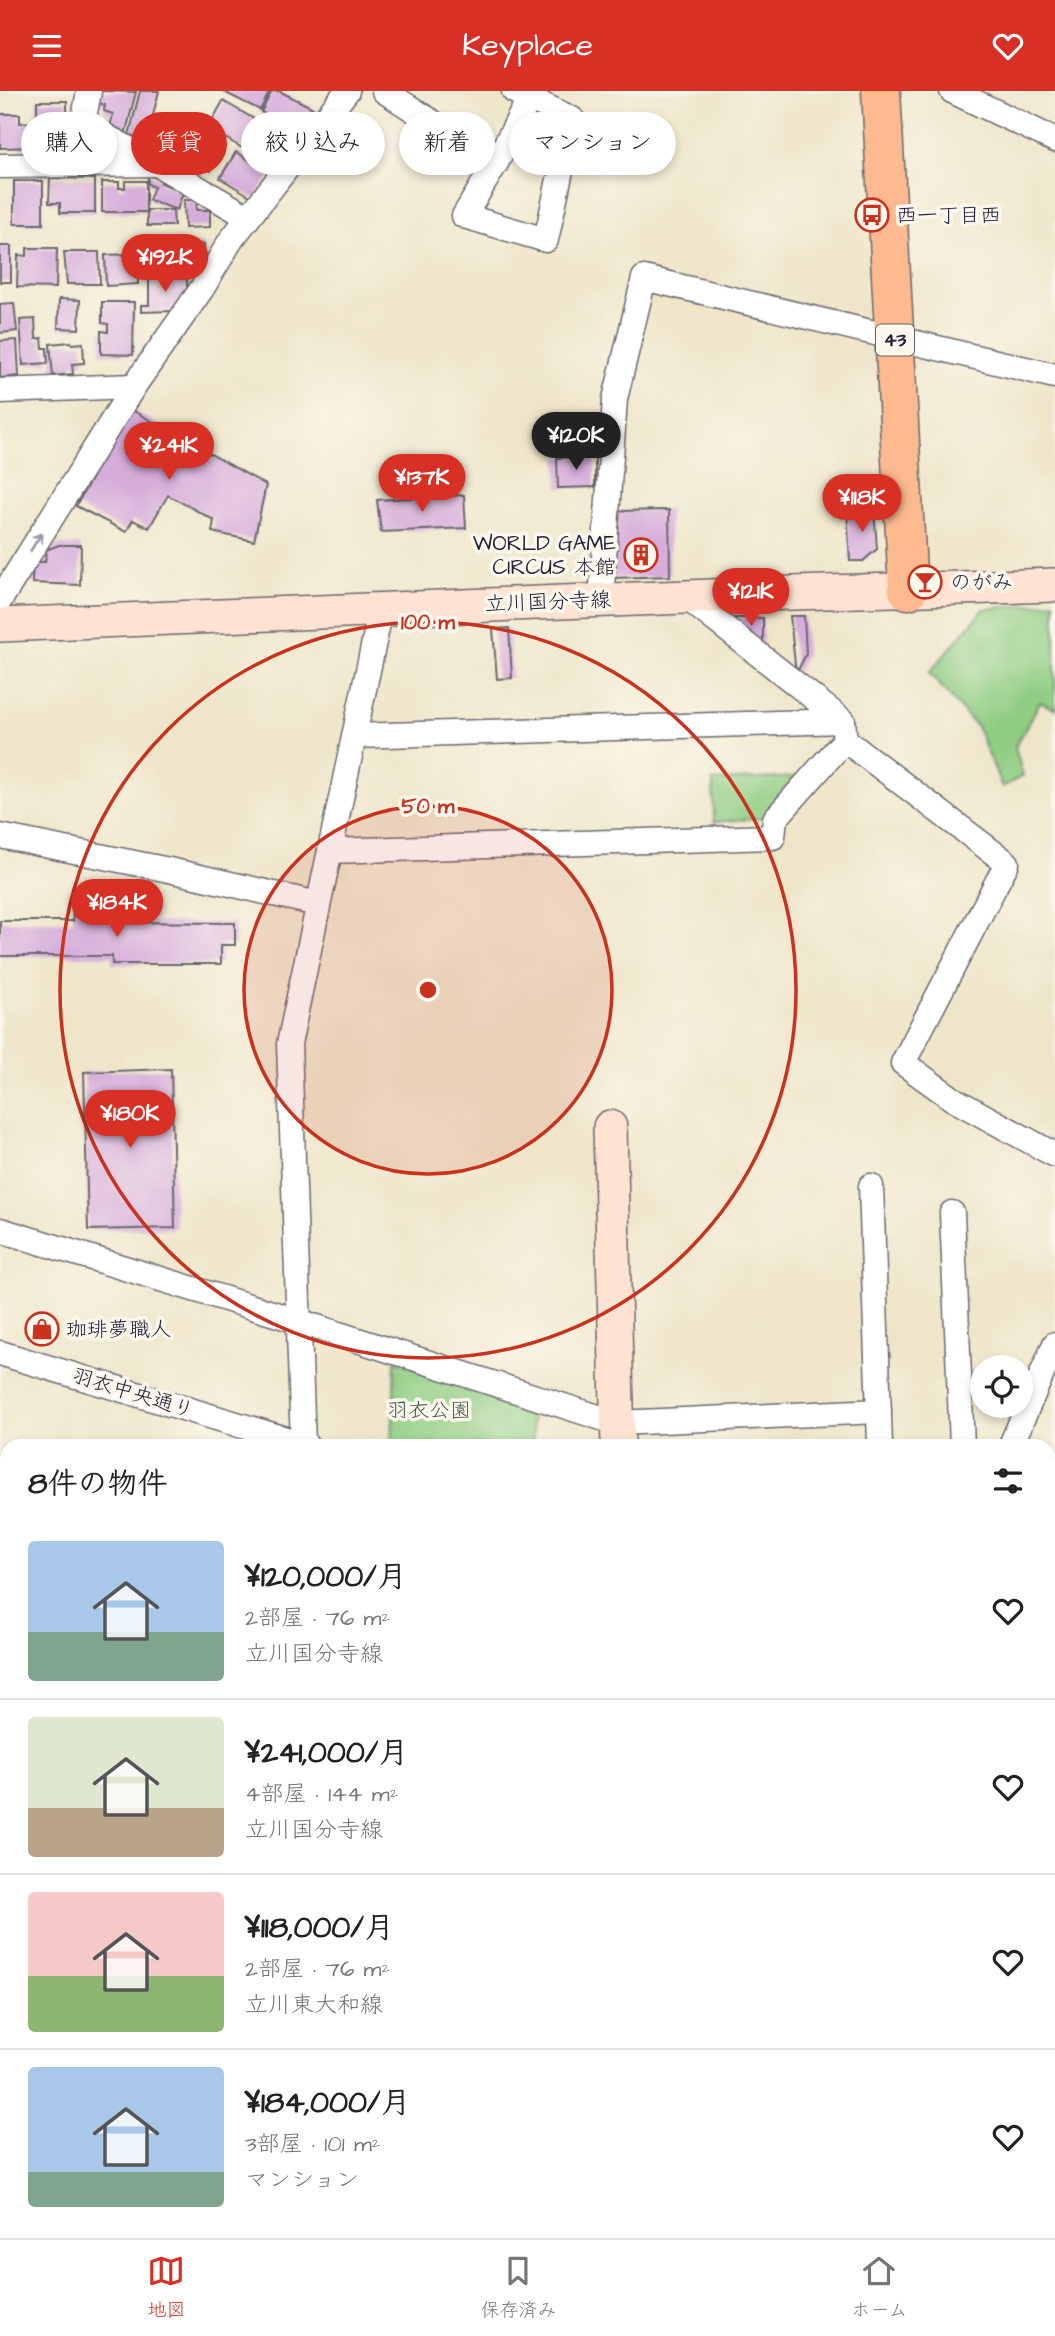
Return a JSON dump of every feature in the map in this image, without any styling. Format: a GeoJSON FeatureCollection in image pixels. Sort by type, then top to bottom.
{"type":"FeatureCollection","features":[{"type":"Feature","properties":{"kind":"main road","name":"43"},"geometry":{"type":"LineString","coordinates":[[881,91],[908,590]]}},
{"type":"Feature","properties":{"kind":"main road","name":"立川国分寺線"},"geometry":{"type":"LineString","coordinates":[[0,625],[1055,585]]}},
{"type":"Feature","properties":{"kind":"main road"},"geometry":{"type":"LineString","coordinates":[[610,1127],[617,1434]]}},
{"type":"Feature","properties":{"kind":"street"},"geometry":{"type":"LineString","coordinates":[[89,91],[83,124],[131,150]]}},
{"type":"Feature","properties":{"kind":"street"},"geometry":{"type":"LineString","coordinates":[[0,600],[134,386],[247,217],[346,91]]}},
{"type":"Feature","properties":{"kind":"street"},"geometry":{"type":"LineString","coordinates":[[384,91],[496,163]]}},
{"type":"Feature","properties":{"kind":"street"},"geometry":{"type":"LineString","coordinates":[[952,91],[1055,139]]}},
{"type":"Feature","properties":{"kind":"street"},"geometry":{"type":"LineString","coordinates":[[521,95],[572,119],[546,240],[464,216],[496,163],[521,95]]}},
{"type":"Feature","properties":{"kind":"street"},"geometry":{"type":"LineString","coordinates":[[0,166],[131,164]]}},
{"type":"Feature","properties":{"kind":"street"},"geometry":{"type":"LineString","coordinates":[[176,175],[247,217]]}},
{"type":"Feature","properties":{"kind":"street"},"geometry":{"type":"LineString","coordinates":[[601,601],[615,399],[644,278],[1055,376]]}},
{"type":"Feature","properties":{"kind":"street"},"geometry":{"type":"LineString","coordinates":[[0,391],[134,386]]}},
{"type":"Feature","properties":{"kind":"street"},"geometry":{"type":"LineString","coordinates":[[686,597],[844,731],[1007,863],[903,1063],[953,1099],[1055,1155]]}},
{"type":"Feature","properties":{"kind":"street"},"geometry":{"type":"LineString","coordinates":[[304,1439],[289,1044],[381,609]]}},
{"type":"Feature","properties":{"kind":"street"},"geometry":{"type":"LineString","coordinates":[[354,736],[844,731]]}},
{"type":"Feature","properties":{"kind":"street"},"geometry":{"type":"LineString","coordinates":[[330,851],[774,837],[775,819],[844,731]]}},
{"type":"Feature","properties":{"kind":"street"},"geometry":{"type":"LineString","coordinates":[[0,835],[318,904]]}},
{"type":"Feature","properties":{"kind":"street"},"geometry":{"type":"LineString","coordinates":[[871,1186],[880,1439]]}},
{"type":"Feature","properties":{"kind":"street"},"geometry":{"type":"LineString","coordinates":[[952,1213],[962,1439]]}},
{"type":"Feature","properties":{"kind":"street"},"geometry":{"type":"LineString","coordinates":[[0,1230],[298,1321],[617,1434],[879,1411]]}},
{"type":"Feature","properties":{"kind":"street"},"geometry":{"type":"LineString","coordinates":[[1014,1439],[1055,1344]]}},
{"type":"Feature","properties":{"kind":"street","name":"羽衣中央通り"},"geometry":{"type":"LineString","coordinates":[[0,1353],[284,1439]]}},
{"type":"Feature","properties":{"kind":"street"},"geometry":{"type":"LineString","coordinates":[[0,1795],[0,1808]]}},
{"type":"Feature","properties":{"kind":"green space"},"geometry":{"type":"Polygon","coordinates":[[[1055,602],[1055,709],[1040,702],[1015,747],[1023,776],[1002,787],[977,727],[929,673],[984,609],[1055,602]]]}},
{"type":"Feature","properties":{"kind":"green space"},"geometry":{"type":"Polygon","coordinates":[[[796,777],[764,818],[714,822],[713,781],[796,777]]]}},
{"type":"Feature","properties":{"kind":"green space","name":"羽衣公園"},"geometry":{"type":"Polygon","coordinates":[[[395,1361],[531,1406],[533,1439],[392,1439],[395,1361]]]}},
{"type":"Feature","properties":{"kind":"building"},"geometry":{"type":"Polygon","coordinates":[[[100,91],[136,92],[125,135],[117,133],[117,112],[104,111],[105,105],[97,103],[100,91]]]}},
{"type":"Feature","properties":{"kind":"building"},"geometry":{"type":"Polygon","coordinates":[[[140,91],[159,91],[154,112],[135,112],[140,91]]]}},
{"type":"Feature","properties":{"kind":"building"},"geometry":{"type":"Polygon","coordinates":[[[222,91],[270,91],[260,110],[222,91]]]}},
{"type":"Feature","properties":{"kind":"building"},"geometry":{"type":"Polygon","coordinates":[[[272,91],[279,91],[313,108],[311,112],[261,112],[272,91]]]}},
{"type":"Feature","properties":{"kind":"building"},"geometry":{"type":"Polygon","coordinates":[[[37,101],[67,101],[67,112],[37,112],[37,101]]]}},
{"type":"Feature","properties":{"kind":"building"},"geometry":{"type":"Polygon","coordinates":[[[223,101],[242,112],[241,147],[227,139],[227,112],[217,112],[223,101]]]}},
{"type":"Feature","properties":{"kind":"building"},"geometry":{"type":"Polygon","coordinates":[[[0,114],[20,114],[21,147],[0,148],[0,114]]]}},
{"type":"Feature","properties":{"kind":"building"},"geometry":{"type":"Polygon","coordinates":[[[236,152],[241,155],[241,175],[270,175],[255,199],[220,178],[227,175],[227,167],[236,152]]]}},
{"type":"Feature","properties":{"kind":"building"},"geometry":{"type":"Polygon","coordinates":[[[148,175],[162,179],[161,183],[183,192],[177,210],[149,200],[154,187],[148,184],[148,175]]]}},
{"type":"Feature","properties":{"kind":"building"},"geometry":{"type":"Polygon","coordinates":[[[50,178],[95,179],[95,213],[60,213],[60,203],[49,203],[50,178]]]}},
{"type":"Feature","properties":{"kind":"building"},"geometry":{"type":"Polygon","coordinates":[[[14,181],[43,181],[43,224],[14,224],[14,181]]]}},
{"type":"Feature","properties":{"kind":"building"},"geometry":{"type":"Polygon","coordinates":[[[125,181],[146,181],[146,212],[102,212],[102,182],[119,182],[119,188],[125,188],[125,181]]]}},
{"type":"Feature","properties":{"kind":"building"},"geometry":{"type":"Polygon","coordinates":[[[184,200],[196,200],[197,210],[210,210],[210,227],[185,228],[184,200]]]}},
{"type":"Feature","properties":{"kind":"building"},"geometry":{"type":"Polygon","coordinates":[[[147,210],[173,210],[174,226],[147,226],[147,210]]]}},
{"type":"Feature","properties":{"kind":"building"},"geometry":{"type":"Polygon","coordinates":[[[187,244],[204,244],[204,267],[187,267],[187,244]]]}},
{"type":"Feature","properties":{"kind":"building"},"geometry":{"type":"Polygon","coordinates":[[[181,245],[181,268],[153,269],[153,246],[181,245]]]}},
{"type":"Feature","properties":{"kind":"building"},"geometry":{"type":"Polygon","coordinates":[[[0,246],[11,246],[11,282],[0,282],[0,246]]]}},
{"type":"Feature","properties":{"kind":"building"},"geometry":{"type":"Polygon","coordinates":[[[27,248],[57,248],[56,288],[17,287],[18,255],[27,256],[27,248]]]}},
{"type":"Feature","properties":{"kind":"building"},"geometry":{"type":"Polygon","coordinates":[[[64,252],[99,252],[100,284],[67,284],[64,252]]]}},
{"type":"Feature","properties":{"kind":"building"},"geometry":{"type":"Polygon","coordinates":[[[137,254],[138,284],[106,286],[105,255],[137,254]]]}},
{"type":"Feature","properties":{"kind":"building"},"geometry":{"type":"Polygon","coordinates":[[[149,277],[187,277],[187,293],[173,311],[141,312],[141,305],[149,305],[149,277]]]}},
{"type":"Feature","properties":{"kind":"building"},"geometry":{"type":"Polygon","coordinates":[[[59,299],[80,300],[79,329],[58,328],[59,299]]]}},
{"type":"Feature","properties":{"kind":"building"},"geometry":{"type":"Polygon","coordinates":[[[102,302],[134,302],[133,355],[101,354],[101,331],[108,332],[108,324],[102,323],[102,302]]]}},
{"type":"Feature","properties":{"kind":"building"},"geometry":{"type":"Polygon","coordinates":[[[14,303],[17,331],[0,333],[0,304],[14,303]]]}},
{"type":"Feature","properties":{"kind":"building"},"geometry":{"type":"Polygon","coordinates":[[[35,319],[36,339],[42,338],[43,348],[47,348],[48,363],[23,365],[20,320],[35,319]]]}},
{"type":"Feature","properties":{"kind":"building"},"geometry":{"type":"Polygon","coordinates":[[[17,340],[19,376],[0,378],[0,341],[17,340]]]}},
{"type":"Feature","properties":{"kind":"building"},"geometry":{"type":"Polygon","coordinates":[[[83,343],[84,363],[72,364],[73,374],[53,376],[50,344],[83,343]]]}},
{"type":"Feature","properties":{"kind":"building"},"geometry":{"type":"Polygon","coordinates":[[[130,409],[266,485],[254,541],[212,532],[214,520],[168,495],[149,528],[133,520],[126,532],[76,506],[130,409]]]}},
{"type":"Feature","properties":{"kind":"building"},"geometry":{"type":"Polygon","coordinates":[[[595,457],[595,487],[558,488],[557,458],[595,457]]]}},
{"type":"Feature","properties":{"kind":"building"},"geometry":{"type":"Polygon","coordinates":[[[464,495],[466,528],[381,532],[377,500],[464,495]]]}},
{"type":"Feature","properties":{"kind":"building"},"geometry":{"type":"Polygon","coordinates":[[[874,509],[877,549],[863,561],[850,561],[847,510],[874,509]]]}},
{"type":"Feature","properties":{"kind":"building","name":"WORLD GAME CIRCUS 本館"},"geometry":{"type":"Polygon","coordinates":[[[669,510],[670,576],[613,578],[613,534],[618,534],[617,511],[669,510]]]}},
{"type":"Feature","properties":{"kind":"building"},"geometry":{"type":"Polygon","coordinates":[[[59,545],[81,545],[80,585],[32,583],[33,562],[45,562],[46,550],[59,545]]]}},
{"type":"Feature","properties":{"kind":"building"},"geometry":{"type":"Polygon","coordinates":[[[790,616],[804,616],[806,654],[796,674],[790,616]]]}},
{"type":"Feature","properties":{"kind":"building"},"geometry":{"type":"Polygon","coordinates":[[[734,618],[763,618],[763,646],[731,623],[734,618]]]}},
{"type":"Feature","properties":{"kind":"building"},"geometry":{"type":"Polygon","coordinates":[[[509,628],[512,678],[497,679],[493,629],[509,628]]]}},
{"type":"Feature","properties":{"kind":"building"},"geometry":{"type":"Polygon","coordinates":[[[73,906],[111,906],[110,922],[235,923],[235,945],[221,945],[221,964],[112,964],[112,956],[0,956],[0,921],[73,921],[73,906]]]}},
{"type":"Feature","properties":{"kind":"building"},"geometry":{"type":"Polygon","coordinates":[[[171,1069],[175,1228],[88,1230],[84,1072],[171,1069]]]}},
{"type":"Feature","properties":{"kind":"place","name":"西一丁目西"},"geometry":{"type":"Point","coordinates":[872,215]}},
{"type":"Feature","properties":{"kind":"place","name":"WORLD GAME CIRCUS 本館"},"geometry":{"type":"Point","coordinates":[641,555]}},
{"type":"Feature","properties":{"kind":"place","name":"のがみ"},"geometry":{"type":"Point","coordinates":[925,582]}},
{"type":"Feature","properties":{"kind":"place","name":"珈琲夢職人"},"geometry":{"type":"Point","coordinates":[42,1329]}}]}
